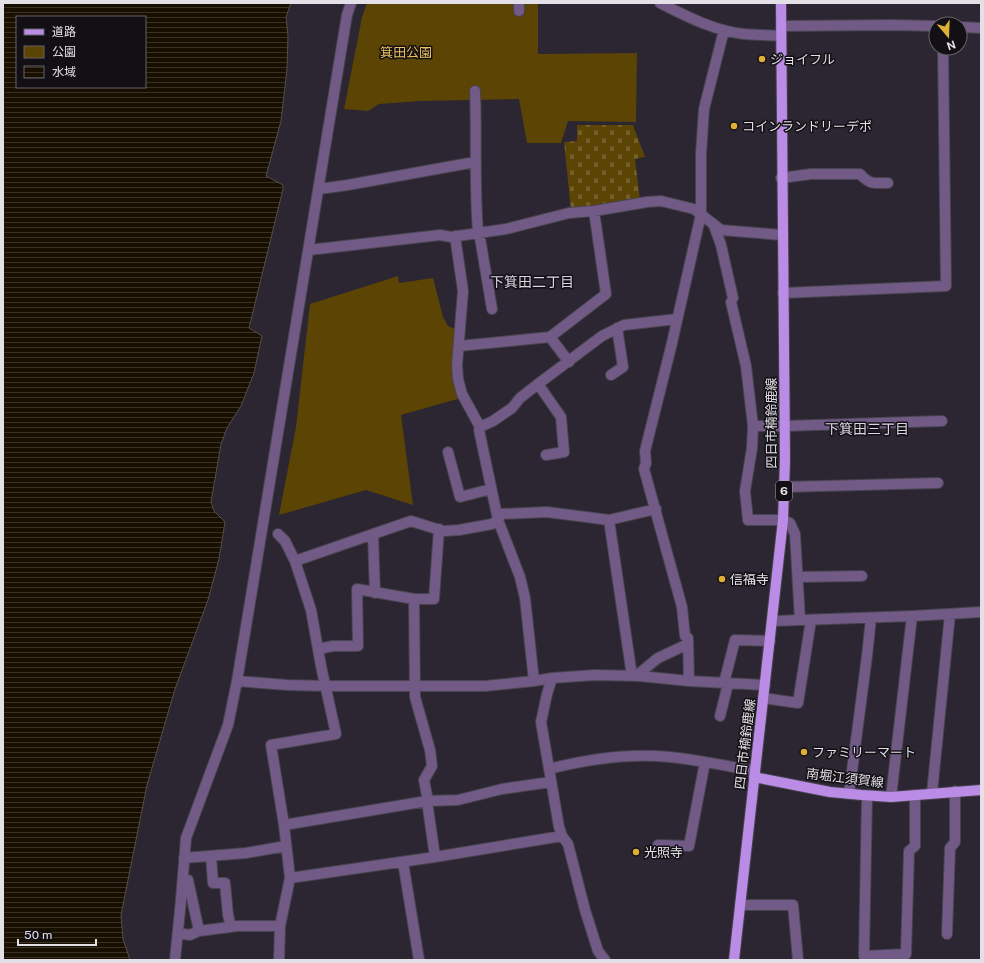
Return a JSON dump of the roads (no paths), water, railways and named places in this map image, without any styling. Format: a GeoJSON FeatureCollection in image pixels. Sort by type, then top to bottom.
{"type":"FeatureCollection","features":[{"type":"Feature","properties":{"kind":"main road","name":"四日市楠鈴鹿線"},"geometry":{"type":"LineString","coordinates":[[734,960],[754,774],[773,621],[783,520],[784,426],[781,178],[781,3]]}},
{"type":"Feature","properties":{"kind":"main road","name":"南堀江須賀線"},"geometry":{"type":"LineString","coordinates":[[754,774],[830,792],[867,796],[891,797],[981,790]]}},
{"type":"Feature","properties":{"kind":"street"},"geometry":{"type":"LineString","coordinates":[[175,960],[186,838],[228,725],[237,681],[347,15],[351,3]]}},
{"type":"Feature","properties":{"kind":"street"},"geometry":{"type":"LineString","coordinates":[[660,3],[706,24],[743,34],[781,27],[928,26]]}},
{"type":"Feature","properties":{"kind":"street"},"geometry":{"type":"LineString","coordinates":[[968,27],[981,28]]}},
{"type":"Feature","properties":{"kind":"street"},"geometry":{"type":"LineString","coordinates":[[689,681],[688,638],[685,636],[682,607],[644,469],[646,463],[645,451],[667,365],[701,214],[701,154],[704,109],[724,30]]}},
{"type":"Feature","properties":{"kind":"street"},"geometry":{"type":"LineString","coordinates":[[783,293],[946,286],[943,56]]}},
{"type":"Feature","properties":{"kind":"street"},"geometry":{"type":"LineString","coordinates":[[476,91],[475,162],[479,232],[492,310]]}},
{"type":"Feature","properties":{"kind":"street"},"geometry":{"type":"LineString","coordinates":[[319,189],[475,162]]}},
{"type":"Feature","properties":{"kind":"street"},"geometry":{"type":"LineString","coordinates":[[781,178],[811,174],[860,174],[867,181],[872,183],[888,183]]}},
{"type":"Feature","properties":{"kind":"street"},"geometry":{"type":"LineString","coordinates":[[309,250],[440,235],[454,236],[506,228],[569,213],[594,211],[661,201],[694,209],[721,230],[782,235]]}},
{"type":"Feature","properties":{"kind":"street"},"geometry":{"type":"LineString","coordinates":[[459,346],[550,337],[606,294],[594,211]]}},
{"type":"Feature","properties":{"kind":"street"},"geometry":{"type":"LineString","coordinates":[[714,226],[721,245],[746,366],[753,426],[752,448],[745,491],[748,520],[783,520],[790,523],[795,534],[800,620]]}},
{"type":"Feature","properties":{"kind":"street"},"geometry":{"type":"LineString","coordinates":[[454,236],[463,291],[457,365],[460,387],[462,394],[480,426],[479,430],[498,520],[520,577],[525,598],[534,682]]}},
{"type":"Feature","properties":{"kind":"street"},"geometry":{"type":"LineString","coordinates":[[480,426],[493,421],[512,408],[520,398],[602,336],[624,325],[677,319]]}},
{"type":"Feature","properties":{"kind":"street"},"geometry":{"type":"LineString","coordinates":[[611,375],[623,367],[617,328]]}},
{"type":"Feature","properties":{"kind":"street"},"geometry":{"type":"LineString","coordinates":[[550,337],[569,362]]}},
{"type":"Feature","properties":{"kind":"street"},"geometry":{"type":"LineString","coordinates":[[538,384],[560,417],[564,452],[546,455]]}},
{"type":"Feature","properties":{"kind":"street"},"geometry":{"type":"LineString","coordinates":[[753,426],[942,421]]}},
{"type":"Feature","properties":{"kind":"street"},"geometry":{"type":"LineString","coordinates":[[448,452],[460,497],[491,489]]}},
{"type":"Feature","properties":{"kind":"street"},"geometry":{"type":"LineString","coordinates":[[784,487],[938,483]]}},
{"type":"Feature","properties":{"kind":"street"},"geometry":{"type":"LineString","coordinates":[[295,561],[411,521],[443,531],[459,530],[492,524],[498,520],[501,514],[548,512],[609,520],[656,509]]}},
{"type":"Feature","properties":{"kind":"street"},"geometry":{"type":"LineString","coordinates":[[609,520],[634,676]]}},
{"type":"Feature","properties":{"kind":"street"},"geometry":{"type":"LineString","coordinates":[[318,649],[333,646],[358,646],[357,589],[414,599],[434,599],[439,529]]}},
{"type":"Feature","properties":{"kind":"street"},"geometry":{"type":"LineString","coordinates":[[278,534],[285,541],[295,561],[311,610],[336,734],[271,745],[284,825],[290,878],[280,926],[279,960]]}},
{"type":"Feature","properties":{"kind":"street"},"geometry":{"type":"LineString","coordinates":[[373,534],[375,593]]}},
{"type":"Feature","properties":{"kind":"street"},"geometry":{"type":"LineString","coordinates":[[798,577],[862,576]]}},
{"type":"Feature","properties":{"kind":"street"},"geometry":{"type":"LineString","coordinates":[[414,599],[415,697],[430,750],[432,766],[424,780],[435,857]]}},
{"type":"Feature","properties":{"kind":"street"},"geometry":{"type":"LineString","coordinates":[[773,621],[871,618],[981,612]]}},
{"type":"Feature","properties":{"kind":"street"},"geometry":{"type":"LineString","coordinates":[[932,793],[950,614]]}},
{"type":"Feature","properties":{"kind":"street"},"geometry":{"type":"LineString","coordinates":[[891,797],[912,616]]}},
{"type":"Feature","properties":{"kind":"street"},"geometry":{"type":"LineString","coordinates":[[849,794],[871,618]]}},
{"type":"Feature","properties":{"kind":"street"},"geometry":{"type":"LineString","coordinates":[[763,698],[798,703],[811,620]]}},
{"type":"Feature","properties":{"kind":"street"},"geometry":{"type":"LineString","coordinates":[[720,716],[735,640],[770,641]]}},
{"type":"Feature","properties":{"kind":"street"},"geometry":{"type":"LineString","coordinates":[[634,676],[658,658],[688,644]]}},
{"type":"Feature","properties":{"kind":"street"},"geometry":{"type":"LineString","coordinates":[[237,681],[287,686],[485,686],[534,682],[552,678],[595,675],[634,676],[689,681],[765,685]]}},
{"type":"Feature","properties":{"kind":"street"},"geometry":{"type":"LineString","coordinates":[[552,678],[546,694],[541,722],[559,827],[562,836],[568,844],[598,956],[605,960]]}},
{"type":"Feature","properties":{"kind":"street"},"geometry":{"type":"LineString","coordinates":[[549,769],[569,764],[622,757],[669,757],[705,762],[754,774]]}},
{"type":"Feature","properties":{"kind":"street"},"geometry":{"type":"LineString","coordinates":[[658,845],[689,846],[705,762]]}},
{"type":"Feature","properties":{"kind":"street"},"geometry":{"type":"LineString","coordinates":[[284,825],[427,801],[458,800],[502,789],[551,782]]}},
{"type":"Feature","properties":{"kind":"street"},"geometry":{"type":"LineString","coordinates":[[947,934],[950,848],[955,842],[955,792]]}},
{"type":"Feature","properties":{"kind":"street"},"geometry":{"type":"LineString","coordinates":[[867,796],[864,956],[906,954],[909,851],[915,846],[915,795]]}},
{"type":"Feature","properties":{"kind":"street"},"geometry":{"type":"LineString","coordinates":[[290,878],[404,862],[562,836]]}},
{"type":"Feature","properties":{"kind":"street"},"geometry":{"type":"LineString","coordinates":[[184,858],[246,853],[286,846]]}},
{"type":"Feature","properties":{"kind":"street"},"geometry":{"type":"LineString","coordinates":[[211,856],[213,883],[225,883],[228,915],[231,927]]}},
{"type":"Feature","properties":{"kind":"street"},"geometry":{"type":"LineString","coordinates":[[404,862],[419,960]]}},
{"type":"Feature","properties":{"kind":"street"},"geometry":{"type":"LineString","coordinates":[[183,879],[188,880],[199,931]]}},
{"type":"Feature","properties":{"kind":"street"},"geometry":{"type":"LineString","coordinates":[[740,905],[793,905],[798,960]]}},
{"type":"Feature","properties":{"kind":"street"},"geometry":{"type":"LineString","coordinates":[[178,933],[190,935],[199,931],[231,927],[280,926]]}},
{"type":"Feature","properties":{"kind":"water"},"geometry":{"type":"Polygon","coordinates":[[[3,3],[291,3],[286,17],[288,36],[287,69],[281,121],[266,176],[283,185],[283,189],[249,328],[262,336],[254,373],[241,406],[227,428],[221,444],[211,502],[214,511],[225,522],[219,559],[208,600],[175,689],[147,785],[121,915],[123,939],[130,960],[3,960],[3,3]]]}},
{"type":"Feature","properties":{"kind":"place","name":"ジョイフル"},"geometry":{"type":"Point","coordinates":[762,59]}},
{"type":"Feature","properties":{"kind":"place","name":"コインランドリーデポ"},"geometry":{"type":"Point","coordinates":[734,126]}},
{"type":"Feature","properties":{"kind":"place","name":"信福寺"},"geometry":{"type":"Point","coordinates":[722,579]}},
{"type":"Feature","properties":{"kind":"place","name":"ファミリーマート"},"geometry":{"type":"Point","coordinates":[804,752]}},
{"type":"Feature","properties":{"kind":"place","name":"光照寺"},"geometry":{"type":"Point","coordinates":[636,852]}},
{"type":"Feature","properties":{"kind":"district","name":"下箕田二丁目"},"geometry":{"type":"Point","coordinates":[532,282]}},
{"type":"Feature","properties":{"kind":"district","name":"下箕田三丁目"},"geometry":{"type":"Point","coordinates":[867,429]}},
{"type":"Feature","properties":{"kind":"park label","name":"箕田公園"},"geometry":{"type":"Point","coordinates":[406,52]}}]}
